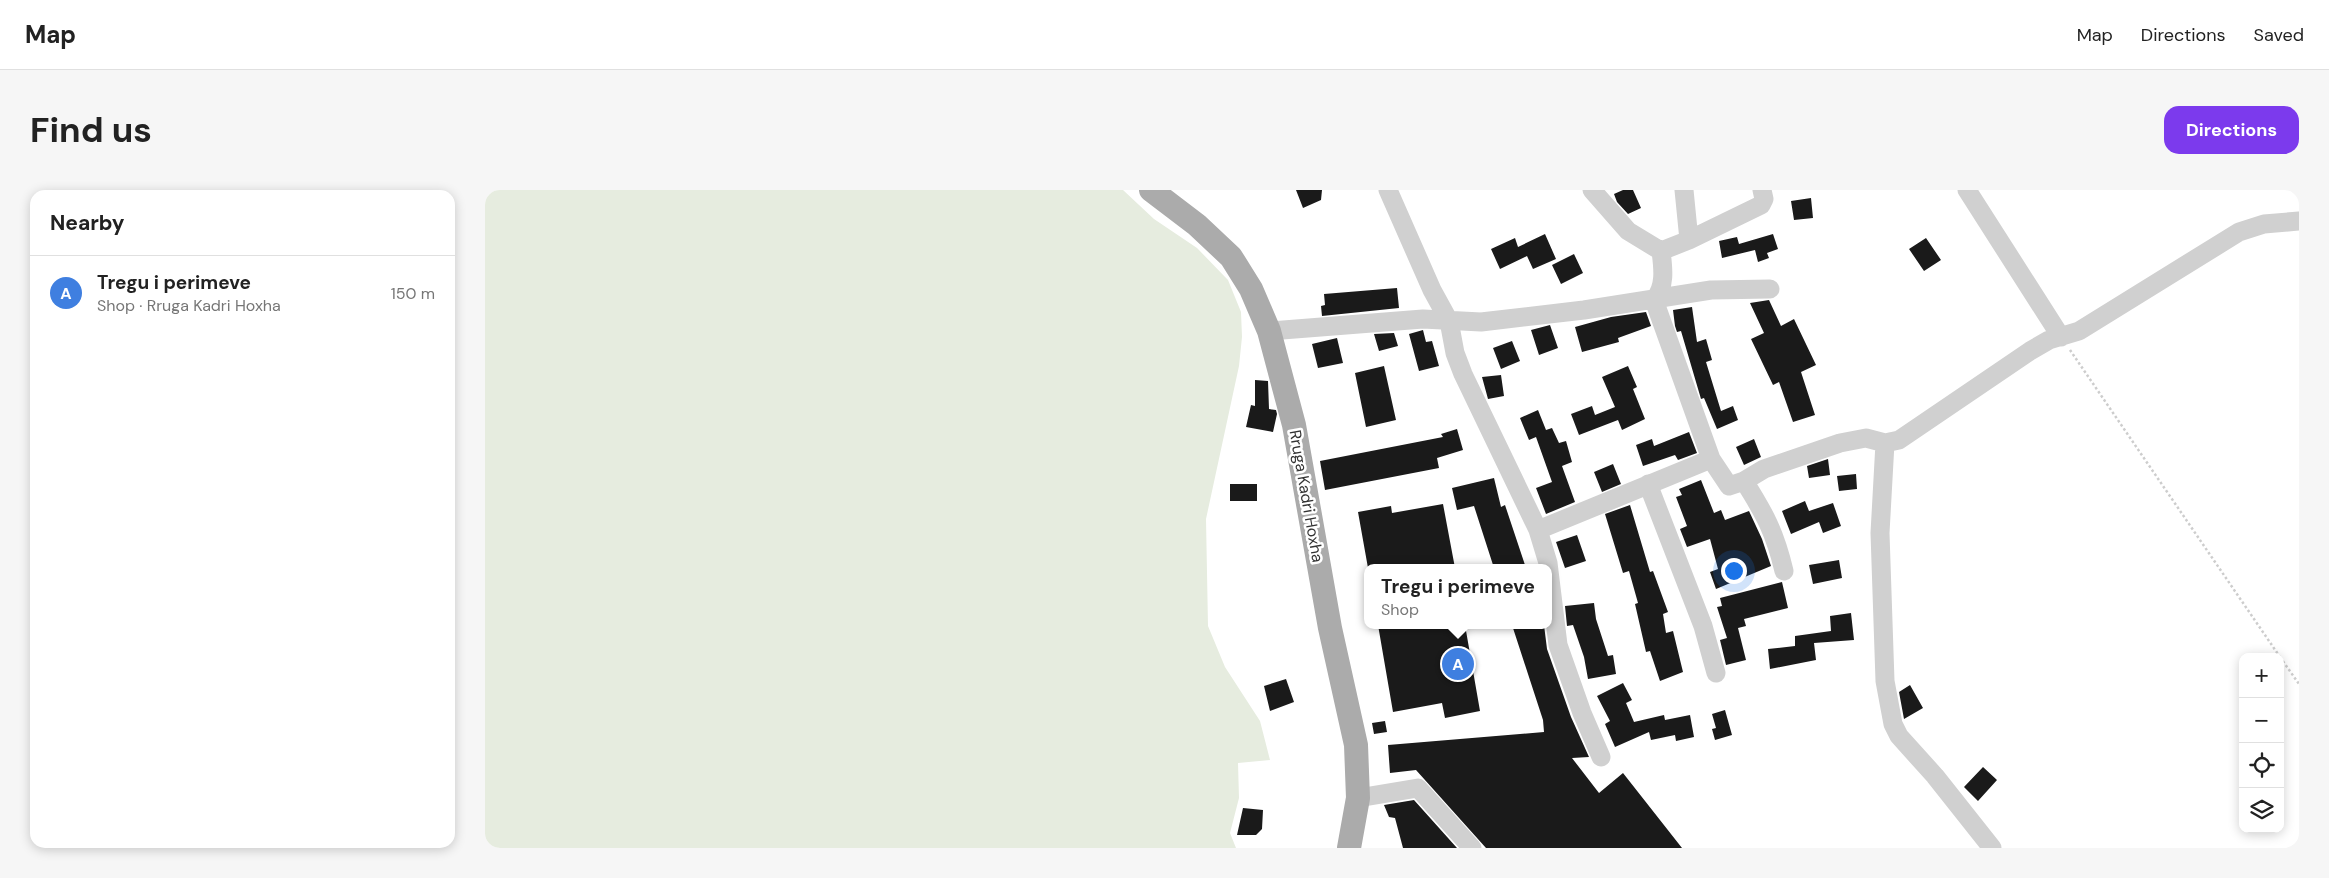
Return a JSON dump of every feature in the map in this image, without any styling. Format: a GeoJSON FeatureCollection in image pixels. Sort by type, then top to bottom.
{"type":"FeatureCollection","features":[{"type":"Feature","properties":{"kind":"main road","name":"Rruga Kadri Hoxha"},"geometry":{"type":"LineString","coordinates":[[1151,190],[1197,225],[1231,257],[1251,289],[1269,331],[1292,416],[1332,638],[1356,745],[1358,798],[1349,848]]}},
{"type":"Feature","properties":{"kind":"street"},"geometry":{"type":"LineString","coordinates":[[1387,190],[1432,290],[1449,321],[1455,353],[1463,374],[1538,530],[1548,564]]}},
{"type":"Feature","properties":{"kind":"street"},"geometry":{"type":"LineString","coordinates":[[1592,190],[1628,230],[1661,251]]}},
{"type":"Feature","properties":{"kind":"street"},"geometry":{"type":"LineString","coordinates":[[1684,190],[1689,240]]}},
{"type":"Feature","properties":{"kind":"street"},"geometry":{"type":"LineString","coordinates":[[1661,251],[1689,240],[1761,205],[1764,199],[1762,190]]}},
{"type":"Feature","properties":{"kind":"street"},"geometry":{"type":"LineString","coordinates":[[1967,190],[2061,337]]}},
{"type":"Feature","properties":{"kind":"street"},"geometry":{"type":"LineString","coordinates":[[1654,300],[1711,459],[1729,486],[1744,481],[1764,469],[1840,444],[1865,438],[1885,442],[1899,440],[2030,351],[2049,340],[2079,331],[2239,232],[2264,224],[2299,220]]}},
{"type":"Feature","properties":{"kind":"street"},"geometry":{"type":"LineString","coordinates":[[1654,300],[1660,293],[1662,282],[1661,251]]}},
{"type":"Feature","properties":{"kind":"street"},"geometry":{"type":"LineString","coordinates":[[1269,331],[1423,319],[1481,322],[1654,300],[1711,290],[1770,289]]}},
{"type":"Feature","properties":{"kind":"street"},"geometry":{"type":"LineString","coordinates":[[1885,442],[1880,533],[1885,681],[1893,724],[1899,736],[1935,776],[1992,848]]}},
{"type":"Feature","properties":{"kind":"street"},"geometry":{"type":"LineString","coordinates":[[1538,530],[1711,459]]}},
{"type":"Feature","properties":{"kind":"street"},"geometry":{"type":"LineString","coordinates":[[1744,481],[1767,518],[1784,571]]}},
{"type":"Feature","properties":{"kind":"street"},"geometry":{"type":"LineString","coordinates":[[1648,484],[1703,626],[1716,673]]}},
{"type":"Feature","properties":{"kind":"street"},"geometry":{"type":"LineString","coordinates":[[1552,596],[1558,645],[1582,713],[1601,757]]}},
{"type":"Feature","properties":{"kind":"street"},"geometry":{"type":"LineString","coordinates":[[1358,798],[1419,788],[1472,848]]}},
{"type":"Feature","properties":{"kind":"path"},"geometry":{"type":"LineString","coordinates":[[2061,337],[2277,653]]}},
{"type":"Feature","properties":{"kind":"path"},"geometry":{"type":"LineString","coordinates":[[2284,663],[2299,684]]}},
{"type":"Feature","properties":{"kind":"shaded area"},"geometry":{"type":"Polygon","coordinates":[[[485,190],[1123,190],[1154,219],[1197,248],[1228,280],[1241,312],[1242,337],[1239,366],[1206,519],[1208,626],[1225,667],[1260,721],[1270,760],[1238,763],[1239,798],[1230,833],[1236,848],[485,848],[485,190]]]}},
{"type":"Feature","properties":{"kind":"building"},"geometry":{"type":"Polygon","coordinates":[[[1296,190],[1322,190],[1321,200],[1303,208],[1296,190]]]}},
{"type":"Feature","properties":{"kind":"building"},"geometry":{"type":"Polygon","coordinates":[[[1623,190],[1633,190],[1641,208],[1628,214],[1617,202],[1614,194],[1623,190]]]}},
{"type":"Feature","properties":{"kind":"building"},"geometry":{"type":"Polygon","coordinates":[[[1811,198],[1813,218],[1794,220],[1791,201],[1811,198]]]}},
{"type":"Feature","properties":{"kind":"building"},"geometry":{"type":"Polygon","coordinates":[[[1545,234],[1556,259],[1533,269],[1527,256],[1500,269],[1491,249],[1515,238],[1518,247],[1545,234]]]}},
{"type":"Feature","properties":{"kind":"building"},"geometry":{"type":"Polygon","coordinates":[[[1773,234],[1778,249],[1767,253],[1769,258],[1758,262],[1755,250],[1722,258],[1719,241],[1737,237],[1739,244],[1773,234]]]}},
{"type":"Feature","properties":{"kind":"building"},"geometry":{"type":"Polygon","coordinates":[[[1926,238],[1941,260],[1924,271],[1909,249],[1926,238]]]}},
{"type":"Feature","properties":{"kind":"building"},"geometry":{"type":"Polygon","coordinates":[[[1574,254],[1583,273],[1561,284],[1552,265],[1574,254]]]}},
{"type":"Feature","properties":{"kind":"building"},"geometry":{"type":"Polygon","coordinates":[[[1397,288],[1399,308],[1322,316],[1321,306],[1325,305],[1324,294],[1397,288]]]}},
{"type":"Feature","properties":{"kind":"building"},"geometry":{"type":"Polygon","coordinates":[[[1769,300],[1781,326],[1794,319],[1816,365],[1801,372],[1815,415],[1793,422],[1779,382],[1773,385],[1751,339],[1764,333],[1750,303],[1769,300]]]}},
{"type":"Feature","properties":{"kind":"building"},"geometry":{"type":"Polygon","coordinates":[[[1692,307],[1697,342],[1706,339],[1712,360],[1706,362],[1721,411],[1733,406],[1738,420],[1717,429],[1704,398],[1701,399],[1681,331],[1677,332],[1675,326],[1673,310],[1692,307]]]}},
{"type":"Feature","properties":{"kind":"building"},"geometry":{"type":"Polygon","coordinates":[[[1646,312],[1651,326],[1618,338],[1619,342],[1582,352],[1575,327],[1611,317],[1646,312]]]}},
{"type":"Feature","properties":{"kind":"building"},"geometry":{"type":"Polygon","coordinates":[[[1550,325],[1558,348],[1539,355],[1531,330],[1550,325]]]}},
{"type":"Feature","properties":{"kind":"building"},"geometry":{"type":"Polygon","coordinates":[[[1423,330],[1426,342],[1432,341],[1439,366],[1419,371],[1409,334],[1423,330]]]}},
{"type":"Feature","properties":{"kind":"building"},"geometry":{"type":"Polygon","coordinates":[[[1394,333],[1398,346],[1379,351],[1374,334],[1394,333]]]}},
{"type":"Feature","properties":{"kind":"building"},"geometry":{"type":"Polygon","coordinates":[[[1337,338],[1343,363],[1318,368],[1312,344],[1337,338]]]}},
{"type":"Feature","properties":{"kind":"building"},"geometry":{"type":"Polygon","coordinates":[[[1512,341],[1520,361],[1501,369],[1493,348],[1512,341]]]}},
{"type":"Feature","properties":{"kind":"building"},"geometry":{"type":"Polygon","coordinates":[[[1384,366],[1396,420],[1366,427],[1355,373],[1384,366]]]}},
{"type":"Feature","properties":{"kind":"building"},"geometry":{"type":"Polygon","coordinates":[[[1628,366],[1637,387],[1633,389],[1645,419],[1622,430],[1618,420],[1579,435],[1571,414],[1592,406],[1595,415],[1615,407],[1602,377],[1628,366]]]}},
{"type":"Feature","properties":{"kind":"building"},"geometry":{"type":"Polygon","coordinates":[[[1501,375],[1504,396],[1488,399],[1482,377],[1501,375]]]}},
{"type":"Feature","properties":{"kind":"building"},"geometry":{"type":"Polygon","coordinates":[[[1255,380],[1268,381],[1269,409],[1276,410],[1277,414],[1273,432],[1246,427],[1251,405],[1255,406],[1255,380]]]}},
{"type":"Feature","properties":{"kind":"building"},"geometry":{"type":"Polygon","coordinates":[[[1538,410],[1546,430],[1552,428],[1559,443],[1566,441],[1572,462],[1562,466],[1575,502],[1546,514],[1536,488],[1552,482],[1536,437],[1529,440],[1520,418],[1538,410]]]}},
{"type":"Feature","properties":{"kind":"building"},"geometry":{"type":"Polygon","coordinates":[[[1457,429],[1463,450],[1437,458],[1439,468],[1325,490],[1320,461],[1443,437],[1441,434],[1457,429]]]}},
{"type":"Feature","properties":{"kind":"building"},"geometry":{"type":"Polygon","coordinates":[[[1689,432],[1697,453],[1678,460],[1675,455],[1643,466],[1636,445],[1652,439],[1654,446],[1689,432]]]}},
{"type":"Feature","properties":{"kind":"building"},"geometry":{"type":"Polygon","coordinates":[[[1754,439],[1761,457],[1744,465],[1736,447],[1754,439]]]}},
{"type":"Feature","properties":{"kind":"building"},"geometry":{"type":"Polygon","coordinates":[[[1828,459],[1830,475],[1809,478],[1807,466],[1828,459]]]}},
{"type":"Feature","properties":{"kind":"building"},"geometry":{"type":"Polygon","coordinates":[[[1613,464],[1621,484],[1602,492],[1594,472],[1613,464]]]}},
{"type":"Feature","properties":{"kind":"building"},"geometry":{"type":"Polygon","coordinates":[[[1856,474],[1857,489],[1839,491],[1837,476],[1856,474]]]}},
{"type":"Feature","properties":{"kind":"building"},"geometry":{"type":"Polygon","coordinates":[[[1494,478],[1501,507],[1505,505],[1525,564],[1493,564],[1474,506],[1457,510],[1452,488],[1494,478]]]}},
{"type":"Feature","properties":{"kind":"building"},"geometry":{"type":"Polygon","coordinates":[[[1701,480],[1714,513],[1721,510],[1725,520],[1749,511],[1762,539],[1771,566],[1716,589],[1710,572],[1718,569],[1710,539],[1687,547],[1680,529],[1687,526],[1676,497],[1682,495],[1679,489],[1701,480]]]}},
{"type":"Feature","properties":{"kind":"building"},"geometry":{"type":"Polygon","coordinates":[[[1230,484],[1257,484],[1257,501],[1230,501],[1230,484]]]}},
{"type":"Feature","properties":{"kind":"building"},"geometry":{"type":"Polygon","coordinates":[[[1805,501],[1809,511],[1833,503],[1841,526],[1823,533],[1819,522],[1791,534],[1782,511],[1805,501]]]}},
{"type":"Feature","properties":{"kind":"building"},"geometry":{"type":"Polygon","coordinates":[[[1443,504],[1454,564],[1367,564],[1358,512],[1391,506],[1392,513],[1443,504]]]}},
{"type":"Feature","properties":{"kind":"building"},"geometry":{"type":"Polygon","coordinates":[[[1630,505],[1650,572],[1653,571],[1668,612],[1663,614],[1666,633],[1673,631],[1683,672],[1660,681],[1650,651],[1646,652],[1635,604],[1638,603],[1629,571],[1623,573],[1605,514],[1630,505]]]}},
{"type":"Feature","properties":{"kind":"building"},"geometry":{"type":"Polygon","coordinates":[[[1577,535],[1586,561],[1565,568],[1556,542],[1577,535]]]}},
{"type":"Feature","properties":{"kind":"building"},"geometry":{"type":"Polygon","coordinates":[[[1839,560],[1842,578],[1813,584],[1809,565],[1839,560]]]}},
{"type":"Feature","properties":{"kind":"building"},"geometry":{"type":"Polygon","coordinates":[[[1782,582],[1788,608],[1744,619],[1746,626],[1738,628],[1746,660],[1726,665],[1720,640],[1727,638],[1717,607],[1722,606],[1720,598],[1782,582]]]}},
{"type":"Feature","properties":{"kind":"building"},"geometry":{"type":"Polygon","coordinates":[[[1594,603],[1596,619],[1608,656],[1613,655],[1616,674],[1588,679],[1584,657],[1573,625],[1567,626],[1565,606],[1594,603]]]}},
{"type":"Feature","properties":{"kind":"building"},"geometry":{"type":"Polygon","coordinates":[[[1851,613],[1854,640],[1814,643],[1816,660],[1770,669],[1768,649],[1795,646],[1795,636],[1831,631],[1830,616],[1851,613]]]}},
{"type":"Feature","properties":{"kind":"building"},"geometry":{"type":"Polygon","coordinates":[[[1379,629],[1466,629],[1480,711],[1445,718],[1442,703],[1393,712],[1379,629]]]}},
{"type":"Feature","properties":{"kind":"building"},"geometry":{"type":"Polygon","coordinates":[[[1513,629],[1544,629],[1547,649],[1571,717],[1589,757],[1572,758],[1599,793],[1623,773],[1682,848],[1486,848],[1416,770],[1390,773],[1388,745],[1544,732],[1543,720],[1513,629]]]}},
{"type":"Feature","properties":{"kind":"building"},"geometry":{"type":"Polygon","coordinates":[[[1286,679],[1294,702],[1270,711],[1264,686],[1286,679]]]}},
{"type":"Feature","properties":{"kind":"building"},"geometry":{"type":"Polygon","coordinates":[[[1623,683],[1632,700],[1626,703],[1634,722],[1664,715],[1665,720],[1690,715],[1694,737],[1676,741],[1675,735],[1651,740],[1649,732],[1615,747],[1605,724],[1610,721],[1597,696],[1623,683]]]}},
{"type":"Feature","properties":{"kind":"building"},"geometry":{"type":"Polygon","coordinates":[[[1910,685],[1923,708],[1904,719],[1899,692],[1910,685]]]}},
{"type":"Feature","properties":{"kind":"building"},"geometry":{"type":"Polygon","coordinates":[[[1725,710],[1732,735],[1715,740],[1712,729],[1716,728],[1712,714],[1725,710]]]}},
{"type":"Feature","properties":{"kind":"building"},"geometry":{"type":"Polygon","coordinates":[[[1385,721],[1387,732],[1374,734],[1372,723],[1385,721]]]}},
{"type":"Feature","properties":{"kind":"building"},"geometry":{"type":"Polygon","coordinates":[[[1983,767],[1997,780],[1978,801],[1964,787],[1983,767]]]}},
{"type":"Feature","properties":{"kind":"building"},"geometry":{"type":"Polygon","coordinates":[[[1414,800],[1457,848],[1403,848],[1395,818],[1389,817],[1384,805],[1414,800]]]}},
{"type":"Feature","properties":{"kind":"building"},"geometry":{"type":"Polygon","coordinates":[[[1243,808],[1263,810],[1262,829],[1256,835],[1237,835],[1243,808]]]}},
{"type":"Feature","properties":{"kind":"place","name":"Tregu i perimeve"},"geometry":{"type":"Point","coordinates":[1458,664]}}]}
